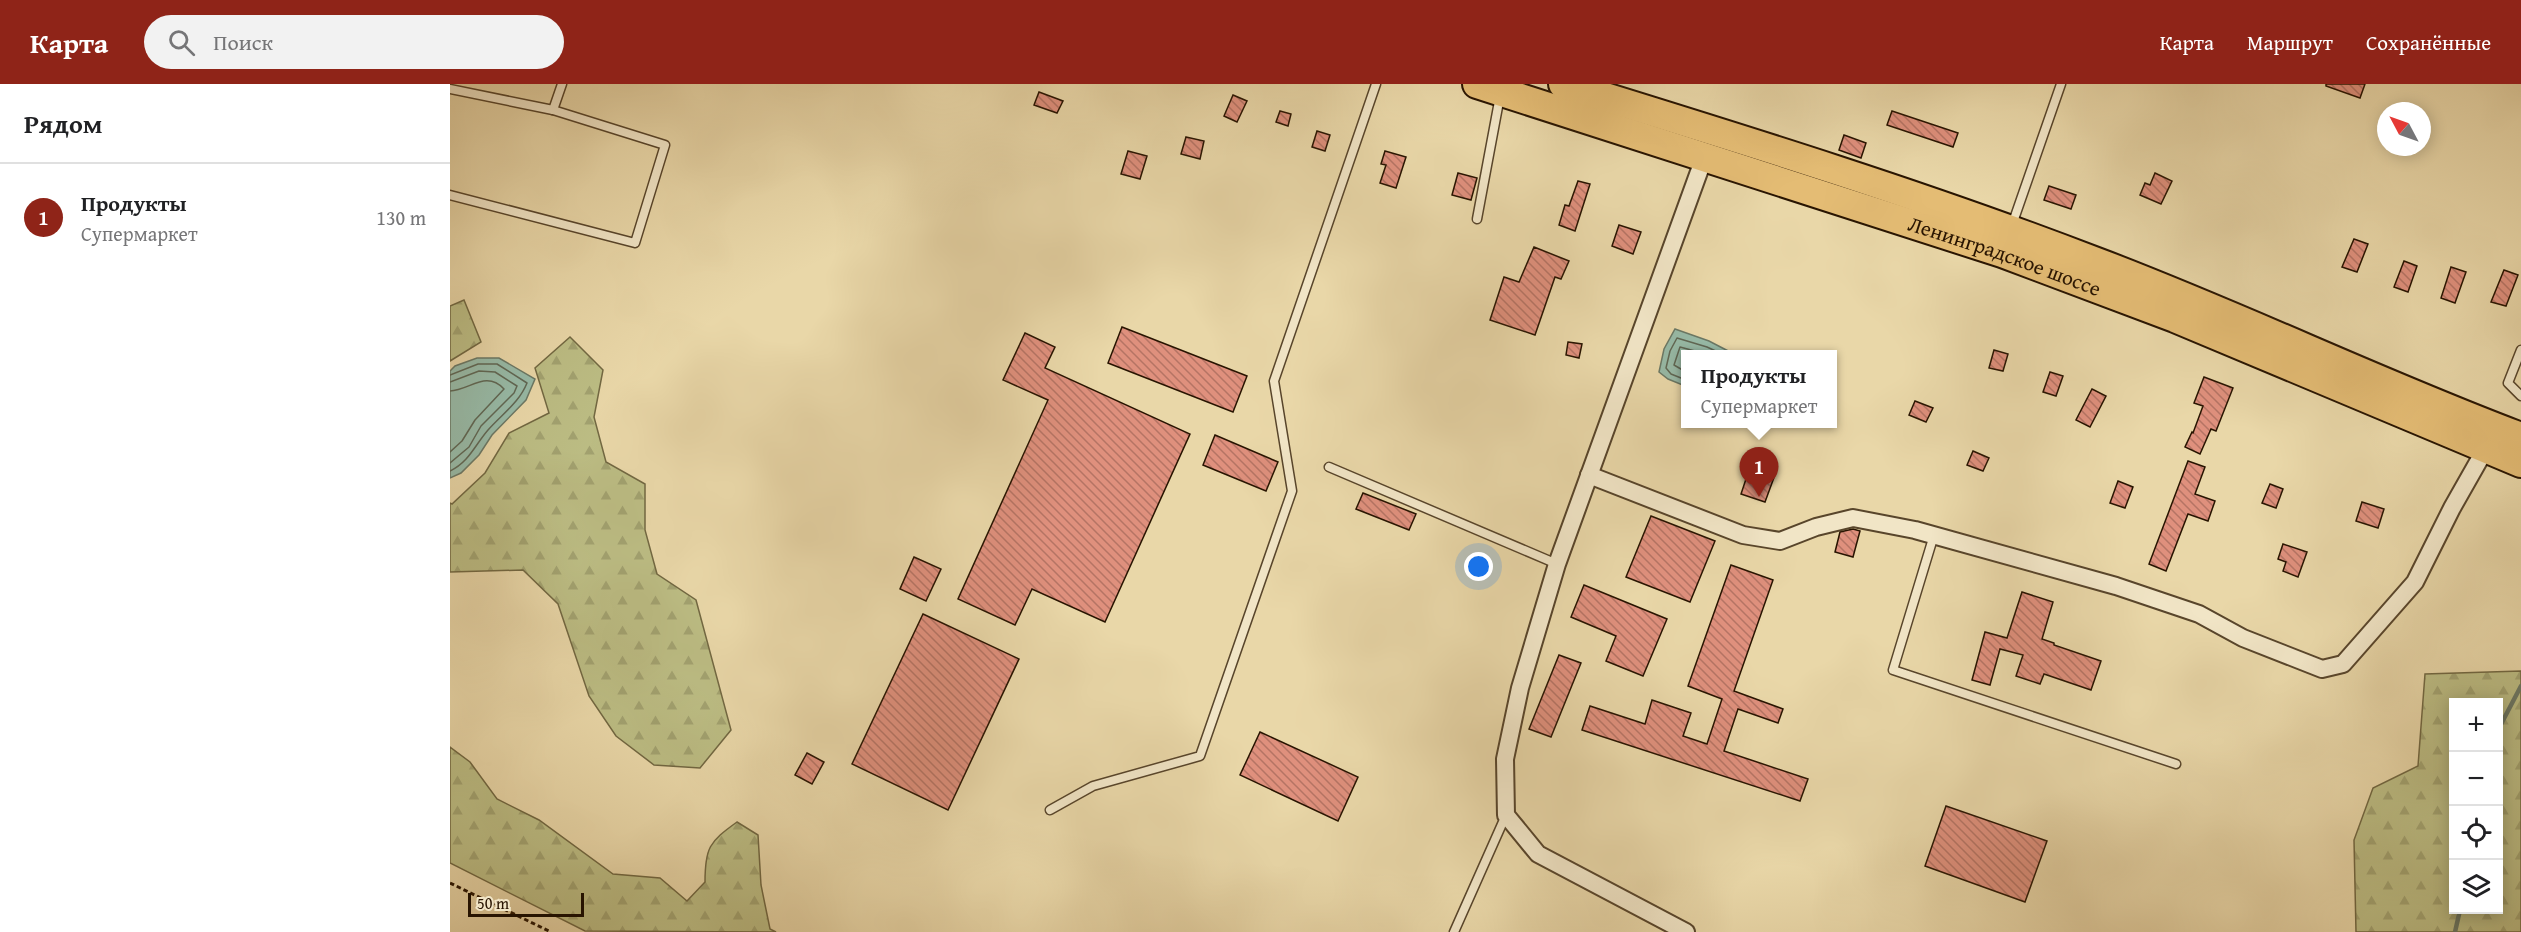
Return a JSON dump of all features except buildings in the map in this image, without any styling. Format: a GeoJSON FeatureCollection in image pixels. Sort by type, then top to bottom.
{"type":"FeatureCollection","features":[{"type":"Feature","properties":{"kind":"highway","name":"Ленинградское шоссе"},"geometry":{"type":"LineString","coordinates":[[1563,84],[2010,229],[2184,296],[2365,374],[2521,437]]}},
{"type":"Feature","properties":{"kind":"highway","name":"Ленинградское шоссе"},"geometry":{"type":"LineString","coordinates":[[1489,88],[2002,252],[2175,318],[2521,463]]}},
{"type":"Feature","properties":{"kind":"street"},"geometry":{"type":"LineString","coordinates":[[1686,932],[1538,854],[1506,815],[1505,759],[1520,688],[1557,564],[1704,158]]}},
{"type":"Feature","properties":{"kind":"street"},"geometry":{"type":"LineString","coordinates":[[1589,476],[1743,535],[1780,541],[1816,527],[1853,518],[1934,535],[2116,586],[2199,614],[2243,638],[2322,669],[2343,664],[2415,582],[2452,508],[2486,448]]}},
{"type":"Feature","properties":{"kind":"lane"},"geometry":{"type":"LineString","coordinates":[[553,110],[562,84]]}},
{"type":"Feature","properties":{"kind":"lane"},"geometry":{"type":"LineString","coordinates":[[2010,229],[2061,84]]}},
{"type":"Feature","properties":{"kind":"lane"},"geometry":{"type":"LineString","coordinates":[[1050,810],[1093,786],[1200,756],[1293,490],[1274,381],[1374,85]]}},
{"type":"Feature","properties":{"kind":"lane"},"geometry":{"type":"LineString","coordinates":[[450,88],[553,110],[665,145],[635,243],[450,195]]}},
{"type":"Feature","properties":{"kind":"lane"},"geometry":{"type":"LineString","coordinates":[[1477,219],[1489,88]]}},
{"type":"Feature","properties":{"kind":"lane"},"geometry":{"type":"LineString","coordinates":[[2521,350],[2508,383],[2521,396]]}},
{"type":"Feature","properties":{"kind":"lane"},"geometry":{"type":"LineString","coordinates":[[1329,467],[1557,564]]}},
{"type":"Feature","properties":{"kind":"lane"},"geometry":{"type":"LineString","coordinates":[[1934,535],[1893,670],[2176,764]]}},
{"type":"Feature","properties":{"kind":"lane"},"geometry":{"type":"LineString","coordinates":[[1454,932],[1506,815]]}},
{"type":"Feature","properties":{"kind":"path"},"geometry":{"type":"LineString","coordinates":[[450,883],[551,932]]}},
{"type":"Feature","properties":{"kind":"green space"},"geometry":{"type":"Polygon","coordinates":[[[464,300],[481,342],[450,361],[450,306],[464,300]]]}},
{"type":"Feature","properties":{"kind":"green space"},"geometry":{"type":"Polygon","coordinates":[[[570,337],[603,370],[594,417],[606,462],[645,484],[645,530],[657,574],[696,600],[731,730],[700,768],[654,765],[616,736],[589,696],[558,604],[523,570],[450,572],[450,503],[452,504],[485,473],[509,433],[549,413],[535,368],[570,337]]]}},
{"type":"Feature","properties":{"kind":"green space"},"geometry":{"type":"Polygon","coordinates":[[[2521,671],[2521,932],[2356,932],[2354,840],[2373,788],[2418,766],[2425,674],[2521,671]]]}},
{"type":"Feature","properties":{"kind":"green space"},"geometry":{"type":"Polygon","coordinates":[[[450,747],[470,762],[497,799],[539,820],[613,874],[660,878],[687,901],[705,882],[706,861],[710,847],[720,835],[737,822],[758,835],[761,885],[770,929],[776,932],[585,931],[450,863],[450,747]]]}},
{"type":"Feature","properties":{"kind":"water"},"geometry":{"type":"Polygon","coordinates":[[[1675,329],[1726,350],[1681,350],[1681,384],[1659,372],[1664,349],[1675,329]]]}},
{"type":"Feature","properties":{"kind":"water"},"geometry":{"type":"Polygon","coordinates":[[[477,358],[499,358],[535,379],[526,400],[492,435],[479,455],[461,473],[450,478],[450,371],[455,366],[477,358]]]}},
{"type":"Feature","properties":{"kind":"waterway"},"geometry":{"type":"LineString","coordinates":[[2503,720],[2521,686]]}},
{"type":"Feature","properties":{"kind":"waterway"},"geometry":{"type":"LineString","coordinates":[[2455,932],[2459,914]]}},
{"type":"Feature","properties":{"kind":"place","name":"Продукты"},"geometry":{"type":"Point","coordinates":[1759,497]}}]}
